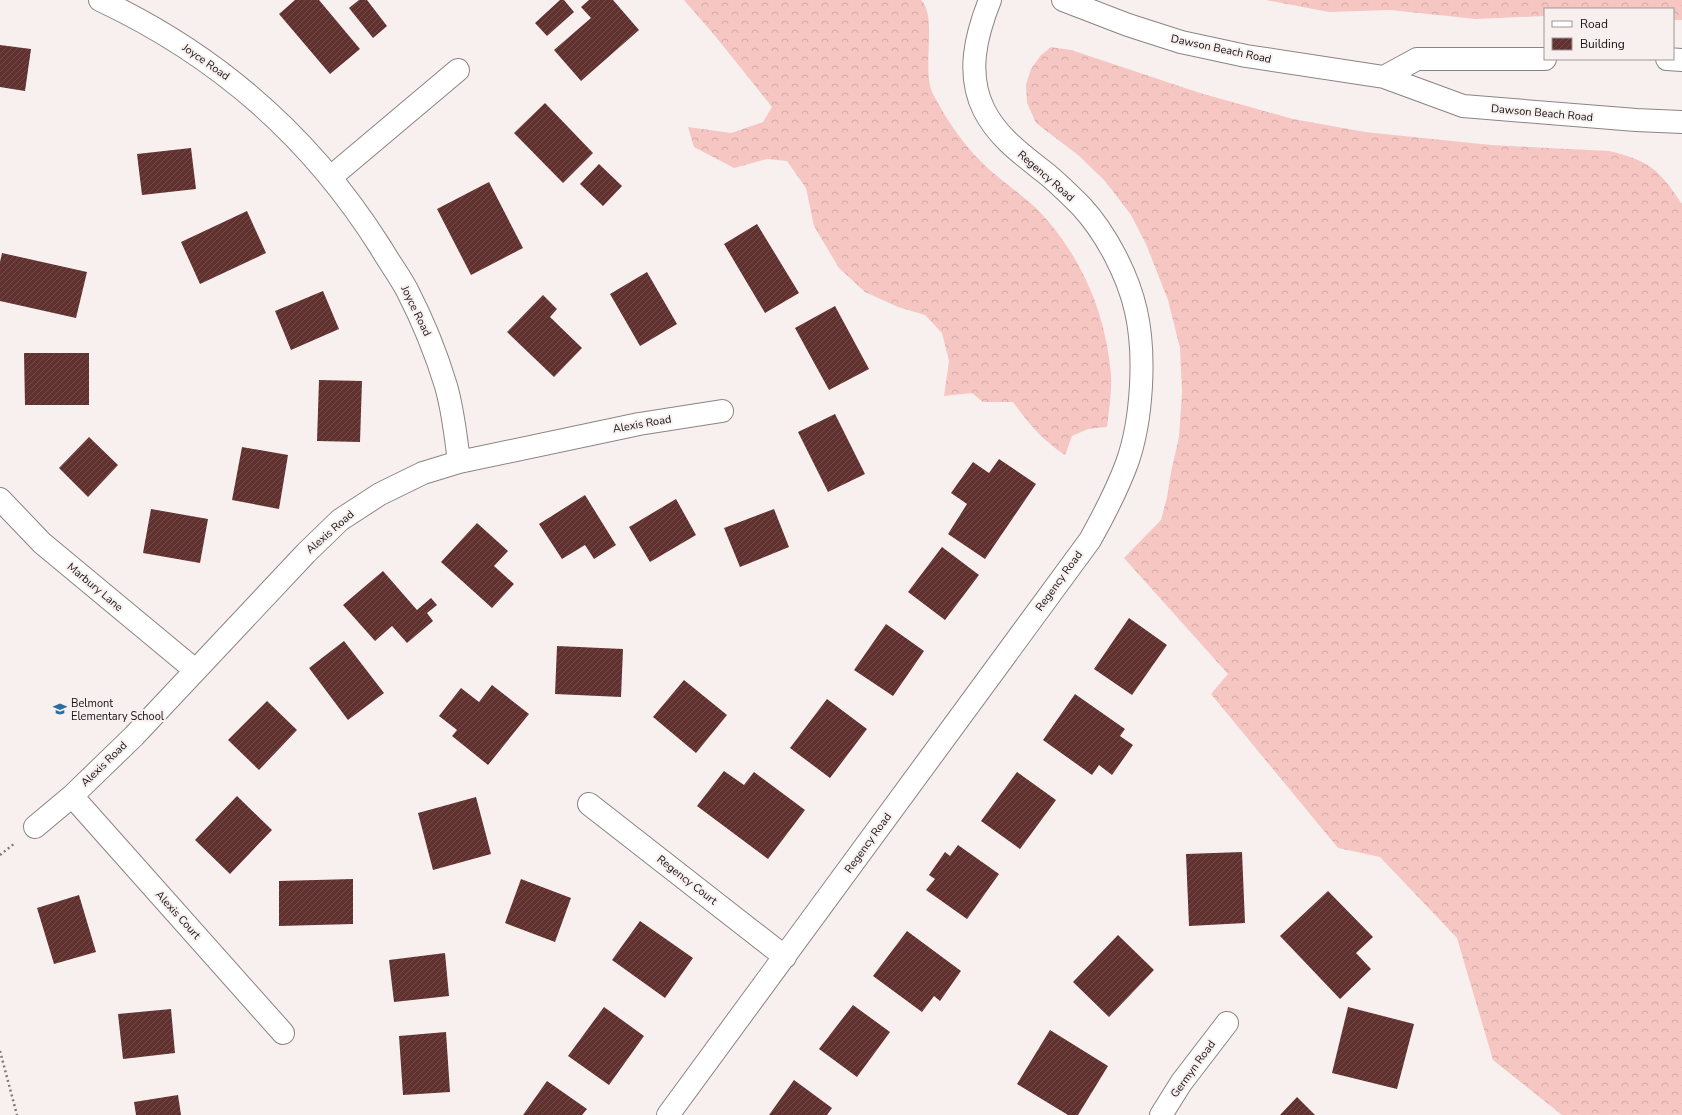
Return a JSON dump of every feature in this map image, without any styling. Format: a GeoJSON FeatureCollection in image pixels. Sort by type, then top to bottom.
{"type":"FeatureCollection","features":[{"type":"Feature","properties":{"kind":"street","name":"Joyce Road"},"geometry":{"type":"LineString","coordinates":[[100,0],[132,15],[190,49],[243,89],[283,125],[331,177],[361,216],[406,288],[429,337],[446,388],[459,462]]}},
{"type":"Feature","properties":{"kind":"street","name":"Regency Road"},"geometry":{"type":"LineString","coordinates":[[668,1115],[1090,540],[1113,497],[1127,462],[1137,427],[1141,388],[1140,349],[1136,312],[1126,280],[1097,226],[1061,186],[1022,155],[1006,140],[992,125],[983,108],[977,91],[974,60],[981,24],[990,0]]}},
{"type":"Feature","properties":{"kind":"street","name":"Dawson Beach Road"},"geometry":{"type":"LineString","coordinates":[[1063,0],[1128,25],[1180,42],[1246,56],[1384,77],[1463,106],[1636,120],[1682,122]]}},
{"type":"Feature","properties":{"kind":"street"},"geometry":{"type":"LineString","coordinates":[[1384,77],[1417,59],[1544,59]]}},
{"type":"Feature","properties":{"kind":"street"},"geometry":{"type":"LineString","coordinates":[[331,177],[458,70]]}},
{"type":"Feature","properties":{"kind":"street","name":"Alexis Road"},"geometry":{"type":"LineString","coordinates":[[35,827],[72,796],[134,736],[306,552],[340,520],[380,494],[423,473],[459,462],[639,424],[722,411]]}},
{"type":"Feature","properties":{"kind":"street","name":"Marbury Lane"},"geometry":{"type":"LineString","coordinates":[[0,499],[42,543],[195,670]]}},
{"type":"Feature","properties":{"kind":"street","name":"Alexis Court"},"geometry":{"type":"LineString","coordinates":[[72,796],[283,1033]]}},
{"type":"Feature","properties":{"kind":"street","name":"Regency Court"},"geometry":{"type":"LineString","coordinates":[[589,804],[784,956]]}},
{"type":"Feature","properties":{"kind":"street","name":"Germyn Road"},"geometry":{"type":"LineString","coordinates":[[1161,1115],[1181,1083],[1227,1023]]}},
{"type":"Feature","properties":{"kind":"path"},"geometry":{"type":"LineString","coordinates":[[0,1050],[17,1115]]}},
{"type":"Feature","properties":{"kind":"green space"},"geometry":{"type":"Polygon","coordinates":[[[684,0],[921,0],[926,8],[928,18],[928,71],[930,83],[933,94],[939,105],[959,136],[982,163],[1040,212],[1055,229],[1080,267],[1097,308],[1104,330],[1108,352],[1111,381],[1107,427],[1088,429],[1072,436],[1065,455],[1036,431],[1013,402],[983,402],[972,393],[944,396],[949,361],[942,333],[925,315],[898,307],[865,292],[839,268],[814,226],[806,188],[787,161],[767,159],[734,168],[694,147],[688,127],[731,133],[763,122],[772,107],[716,37],[684,0]]]}},
{"type":"Feature","properties":{"kind":"green space"},"geometry":{"type":"Polygon","coordinates":[[[1266,0],[1682,0],[1682,20],[1674,20],[1674,8],[1544,8],[1544,16],[1476,19],[1390,10],[1329,12],[1266,0]]]}},
{"type":"Feature","properties":{"kind":"green space"},"geometry":{"type":"Polygon","coordinates":[[[1051,47],[1071,50],[1200,93],[1293,119],[1365,132],[1491,145],[1609,151],[1635,159],[1653,168],[1667,183],[1682,204],[1682,1115],[1562,1115],[1493,1060],[1457,938],[1380,857],[1338,848],[1211,694],[1228,674],[1124,558],[1161,520],[1179,437],[1182,392],[1180,348],[1168,300],[1146,244],[1131,215],[1105,181],[1078,155],[1036,123],[1027,103],[1026,85],[1031,69],[1041,55],[1051,47]]]}},
{"type":"Feature","properties":{"kind":"building"},"geometry":{"type":"Polygon","coordinates":[[[295,0],[319,0],[360,49],[330,74],[279,14],[295,0]]]}},
{"type":"Feature","properties":{"kind":"building"},"geometry":{"type":"Polygon","coordinates":[[[359,0],[367,0],[387,26],[373,38],[349,8],[359,0]]]}},
{"type":"Feature","properties":{"kind":"building"},"geometry":{"type":"Polygon","coordinates":[[[560,0],[564,0],[574,12],[547,36],[535,23],[560,0]]]}},
{"type":"Feature","properties":{"kind":"building"},"geometry":{"type":"Polygon","coordinates":[[[589,0],[613,0],[639,30],[581,81],[554,50],[591,18],[581,7],[589,0]]]}},
{"type":"Feature","properties":{"kind":"building"},"geometry":{"type":"Polygon","coordinates":[[[0,45],[31,49],[25,91],[0,87],[0,45]]]}},
{"type":"Feature","properties":{"kind":"building"},"geometry":{"type":"Polygon","coordinates":[[[545,103],[593,153],[563,183],[514,133],[545,103]]]}},
{"type":"Feature","properties":{"kind":"building"},"geometry":{"type":"Polygon","coordinates":[[[191,148],[196,189],[142,195],[137,154],[191,148]]]}},
{"type":"Feature","properties":{"kind":"building"},"geometry":{"type":"Polygon","coordinates":[[[599,164],[622,186],[603,206],[580,184],[599,164]]]}},
{"type":"Feature","properties":{"kind":"building"},"geometry":{"type":"Polygon","coordinates":[[[489,182],[523,248],[471,275],[437,209],[489,182]]]}},
{"type":"Feature","properties":{"kind":"building"},"geometry":{"type":"Polygon","coordinates":[[[247,211],[266,253],[200,284],[181,242],[247,211]]]}},
{"type":"Feature","properties":{"kind":"building"},"geometry":{"type":"Polygon","coordinates":[[[757,224],[799,293],[765,313],[724,244],[757,224]]]}},
{"type":"Feature","properties":{"kind":"building"},"geometry":{"type":"Polygon","coordinates":[[[2,253],[87,272],[76,318],[0,301],[0,262],[2,253]]]}},
{"type":"Feature","properties":{"kind":"building"},"geometry":{"type":"Polygon","coordinates":[[[647,272],[677,324],[640,346],[610,294],[647,272]]]}},
{"type":"Feature","properties":{"kind":"building"},"geometry":{"type":"Polygon","coordinates":[[[323,291],[339,329],[291,350],[275,311],[323,291]]]}},
{"type":"Feature","properties":{"kind":"building"},"geometry":{"type":"Polygon","coordinates":[[[543,295],[557,309],[550,317],[582,348],[554,377],[507,332],[543,295]]]}},
{"type":"Feature","properties":{"kind":"building"},"geometry":{"type":"Polygon","coordinates":[[[835,306],[869,369],[829,390],[795,328],[835,306]]]}},
{"type":"Feature","properties":{"kind":"building"},"geometry":{"type":"Polygon","coordinates":[[[24,353],[89,353],[89,405],[25,405],[24,353]]]}},
{"type":"Feature","properties":{"kind":"building"},"geometry":{"type":"Polygon","coordinates":[[[319,380],[362,381],[360,442],[317,441],[319,380]]]}},
{"type":"Feature","properties":{"kind":"building"},"geometry":{"type":"Polygon","coordinates":[[[835,414],[865,474],[828,492],[798,432],[835,414]]]}},
{"type":"Feature","properties":{"kind":"building"},"geometry":{"type":"Polygon","coordinates":[[[89,437],[118,465],[88,497],[59,468],[89,437]]]}},
{"type":"Feature","properties":{"kind":"building"},"geometry":{"type":"Polygon","coordinates":[[[242,447],[288,455],[279,509],[232,500],[242,447]]]}},
{"type":"Feature","properties":{"kind":"building"},"geometry":{"type":"Polygon","coordinates":[[[999,459],[1036,484],[985,559],[948,534],[967,504],[951,493],[973,462],[989,473],[999,459]]]}},
{"type":"Feature","properties":{"kind":"building"},"geometry":{"type":"Polygon","coordinates":[[[585,495],[616,545],[594,559],[585,545],[562,559],[539,524],[585,495]]]}},
{"type":"Feature","properties":{"kind":"building"},"geometry":{"type":"Polygon","coordinates":[[[676,499],[696,535],[650,562],[629,527],[676,499]]]}},
{"type":"Feature","properties":{"kind":"building"},"geometry":{"type":"Polygon","coordinates":[[[151,509],[208,519],[200,563],[143,553],[151,509]]]}},
{"type":"Feature","properties":{"kind":"building"},"geometry":{"type":"Polygon","coordinates":[[[774,509],[789,547],[740,567],[724,528],[774,509]]]}},
{"type":"Feature","properties":{"kind":"building"},"geometry":{"type":"Polygon","coordinates":[[[477,523],[508,551],[494,566],[514,584],[492,608],[441,562],[477,523]]]}},
{"type":"Feature","properties":{"kind":"building"},"geometry":{"type":"Polygon","coordinates":[[[942,547],[979,575],[945,620],[908,592],[942,547]]]}},
{"type":"Feature","properties":{"kind":"building"},"geometry":{"type":"Polygon","coordinates":[[[383,571],[417,610],[431,598],[437,605],[427,613],[433,621],[407,643],[392,626],[375,641],[343,605],[383,571]]]}},
{"type":"Feature","properties":{"kind":"building"},"geometry":{"type":"Polygon","coordinates":[[[1129,618],[1167,645],[1132,695],[1094,669],[1129,618]]]}},
{"type":"Feature","properties":{"kind":"building"},"geometry":{"type":"Polygon","coordinates":[[[886,624],[924,651],[893,696],[854,670],[886,624]]]}},
{"type":"Feature","properties":{"kind":"building"},"geometry":{"type":"Polygon","coordinates":[[[344,641],[384,693],[348,720],[309,668],[344,641]]]}},
{"type":"Feature","properties":{"kind":"building"},"geometry":{"type":"Polygon","coordinates":[[[557,646],[623,649],[621,697],[555,694],[557,646]]]}},
{"type":"Feature","properties":{"kind":"building"},"geometry":{"type":"Polygon","coordinates":[[[684,680],[727,715],[696,753],[653,717],[684,680]]]}},
{"type":"Feature","properties":{"kind":"building"},"geometry":{"type":"Polygon","coordinates":[[[492,685],[529,714],[488,765],[452,736],[457,730],[439,716],[461,688],[479,702],[492,685]]]}},
{"type":"Feature","properties":{"kind":"building"},"geometry":{"type":"Polygon","coordinates":[[[1075,694],[1125,729],[1120,736],[1133,745],[1112,775],[1099,765],[1092,775],[1043,740],[1075,694]]]}},
{"type":"Feature","properties":{"kind":"building"},"geometry":{"type":"Polygon","coordinates":[[[827,699],[867,729],[830,778],[790,748],[827,699]]]}},
{"type":"Feature","properties":{"kind":"building"},"geometry":{"type":"Polygon","coordinates":[[[267,701],[297,730],[259,770],[228,740],[267,701]]]}},
{"type":"Feature","properties":{"kind":"building"},"geometry":{"type":"Polygon","coordinates":[[[724,771],[744,785],[754,772],[805,810],[768,859],[697,806],[724,771]]]}},
{"type":"Feature","properties":{"kind":"building"},"geometry":{"type":"Polygon","coordinates":[[[1017,772],[1056,800],[1020,849],[981,821],[1017,772]]]}},
{"type":"Feature","properties":{"kind":"building"},"geometry":{"type":"Polygon","coordinates":[[[237,796],[272,830],[230,874],[195,840],[237,796]]]}},
{"type":"Feature","properties":{"kind":"building"},"geometry":{"type":"Polygon","coordinates":[[[476,797],[491,854],[433,870],[418,813],[476,797]]]}},
{"type":"Feature","properties":{"kind":"building"},"geometry":{"type":"Polygon","coordinates":[[[958,845],[999,874],[967,919],[926,890],[935,879],[929,875],[945,852],[950,856],[958,845]]]}},
{"type":"Feature","properties":{"kind":"building"},"geometry":{"type":"Polygon","coordinates":[[[1242,852],[1245,923],[1189,926],[1186,854],[1242,852]]]}},
{"type":"Feature","properties":{"kind":"building"},"geometry":{"type":"Polygon","coordinates":[[[353,879],[353,924],[279,926],[279,881],[353,879]]]}},
{"type":"Feature","properties":{"kind":"building"},"geometry":{"type":"Polygon","coordinates":[[[521,879],[571,898],[555,942],[505,923],[521,879]]]}},
{"type":"Feature","properties":{"kind":"building"},"geometry":{"type":"Polygon","coordinates":[[[1328,891],[1373,937],[1356,953],[1371,969],[1340,999],[1280,936],[1328,891]]]}},
{"type":"Feature","properties":{"kind":"building"},"geometry":{"type":"Polygon","coordinates":[[[79,895],[96,952],[54,964],[37,908],[79,895]]]}},
{"type":"Feature","properties":{"kind":"building"},"geometry":{"type":"Polygon","coordinates":[[[640,921],[693,958],[665,998],[612,960],[640,921]]]}},
{"type":"Feature","properties":{"kind":"building"},"geometry":{"type":"Polygon","coordinates":[[[907,931],[961,971],[940,1001],[934,996],[922,1012],[873,976],[907,931]]]}},
{"type":"Feature","properties":{"kind":"building"},"geometry":{"type":"Polygon","coordinates":[[[1118,935],[1154,970],[1109,1017],[1073,982],[1118,935]]]}},
{"type":"Feature","properties":{"kind":"building"},"geometry":{"type":"Polygon","coordinates":[[[445,953],[449,996],[394,1002],[389,960],[445,953]]]}},
{"type":"Feature","properties":{"kind":"building"},"geometry":{"type":"Polygon","coordinates":[[[853,1005],[890,1032],[857,1077],[819,1049],[853,1005]]]}},
{"type":"Feature","properties":{"kind":"building"},"geometry":{"type":"Polygon","coordinates":[[[604,1007],[644,1036],[609,1085],[568,1056],[604,1007]]]}},
{"type":"Feature","properties":{"kind":"building"},"geometry":{"type":"Polygon","coordinates":[[[1348,1007],[1414,1024],[1397,1089],[1332,1073],[1348,1007]]]}},
{"type":"Feature","properties":{"kind":"building"},"geometry":{"type":"Polygon","coordinates":[[[171,1009],[175,1053],[123,1059],[118,1014],[171,1009]]]}},
{"type":"Feature","properties":{"kind":"building"},"geometry":{"type":"Polygon","coordinates":[[[1050,1030],[1108,1066],[1078,1115],[1068,1115],[1017,1084],[1050,1030]]]}},
{"type":"Feature","properties":{"kind":"building"},"geometry":{"type":"Polygon","coordinates":[[[446,1032],[450,1092],[403,1095],[399,1036],[446,1032]]]}},
{"type":"Feature","properties":{"kind":"building"},"geometry":{"type":"Polygon","coordinates":[[[794,1080],[832,1108],[827,1115],[769,1115],[794,1080]]]}},
{"type":"Feature","properties":{"kind":"building"},"geometry":{"type":"Polygon","coordinates":[[[547,1081],[587,1109],[582,1115],[523,1115],[547,1081]]]}},
{"type":"Feature","properties":{"kind":"building"},"geometry":{"type":"Polygon","coordinates":[[[178,1095],[181,1115],[136,1115],[134,1102],[178,1095]]]}},
{"type":"Feature","properties":{"kind":"building"},"geometry":{"type":"Polygon","coordinates":[[[1297,1097],[1315,1115],[1280,1115],[1297,1097]]]}},
{"type":"Feature","properties":{"kind":"place","name":"Belmont Elementary School"},"geometry":{"type":"Point","coordinates":[60,709]}}]}
